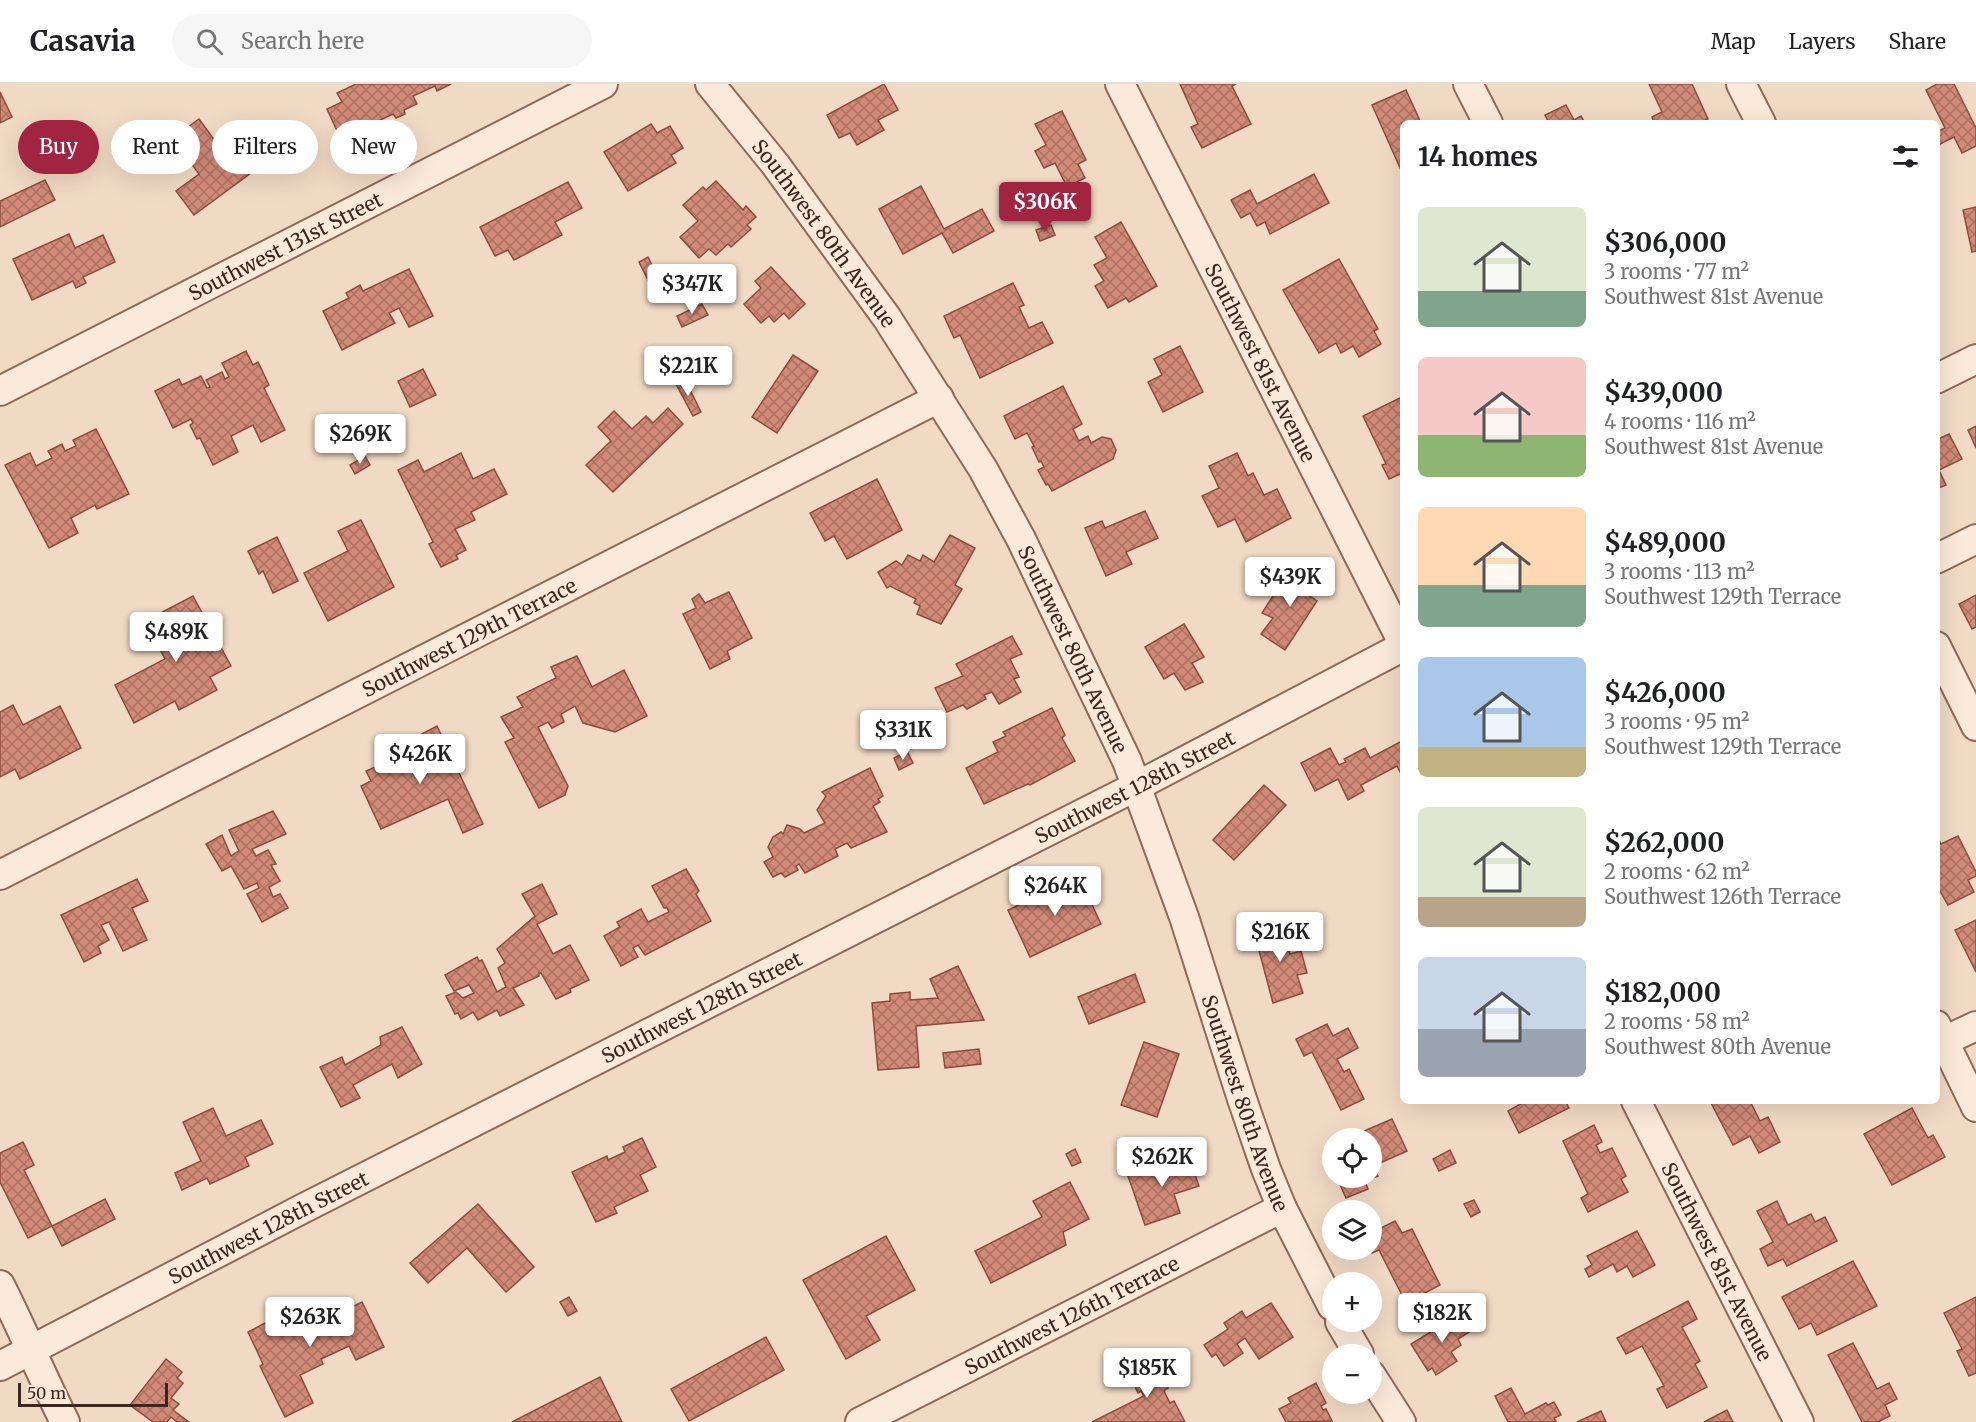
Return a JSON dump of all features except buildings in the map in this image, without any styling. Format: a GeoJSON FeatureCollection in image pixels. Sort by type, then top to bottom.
{"type":"FeatureCollection","features":[{"type":"Feature","properties":{"kind":"street","name":"Southwest 131st Street"},"geometry":{"type":"LineString","coordinates":[[0,391],[603,84]]}},
{"type":"Feature","properties":{"kind":"street","name":"Southwest 80th Avenue"},"geometry":{"type":"LineString","coordinates":[[710,84],[775,164],[864,284],[911,353],[983,469],[1021,538],[1123,751],[1184,917],[1245,1109],[1282,1208],[1322,1286]]}},
{"type":"Feature","properties":{"kind":"street","name":"Southwest 81st Avenue"},"geometry":{"type":"LineString","coordinates":[[1120,84],[1400,637]]}},
{"type":"Feature","properties":{"kind":"street"},"geometry":{"type":"LineString","coordinates":[[1468,84],[1486,120]]}},
{"type":"Feature","properties":{"kind":"street"},"geometry":{"type":"LineString","coordinates":[[1741,84],[1759,120]]}},
{"type":"Feature","properties":{"kind":"street"},"geometry":{"type":"LineString","coordinates":[[1940,378],[1976,359]]}},
{"type":"Feature","properties":{"kind":"street","name":"Southwest 129th Terrace"},"geometry":{"type":"LineString","coordinates":[[0,875],[939,398]]}},
{"type":"Feature","properties":{"kind":"street"},"geometry":{"type":"LineString","coordinates":[[1940,557],[1976,539]]}},
{"type":"Feature","properties":{"kind":"street","name":"Southwest 128th Street"},"geometry":{"type":"LineString","coordinates":[[0,1366],[313,1204],[1137,786],[1400,648]]}},
{"type":"Feature","properties":{"kind":"street"},"geometry":{"type":"LineString","coordinates":[[1940,654],[1976,726]]}},
{"type":"Feature","properties":{"kind":"street"},"geometry":{"type":"LineString","coordinates":[[1976,1026],[1952,1042],[1976,1107]]}},
{"type":"Feature","properties":{"kind":"street","name":"Southwest 81st Avenue"},"geometry":{"type":"LineString","coordinates":[[1638,1104],[1799,1422]]}},
{"type":"Feature","properties":{"kind":"street","name":"Southwest 126th Terrace"},"geometry":{"type":"LineString","coordinates":[[860,1422],[1282,1208]]}},
{"type":"Feature","properties":{"kind":"street"},"geometry":{"type":"LineString","coordinates":[[0,1285],[65,1422]]}},
{"type":"Feature","properties":{"kind":"street"},"geometry":{"type":"LineString","coordinates":[[1382,1392],[1401,1422]]}}]}
